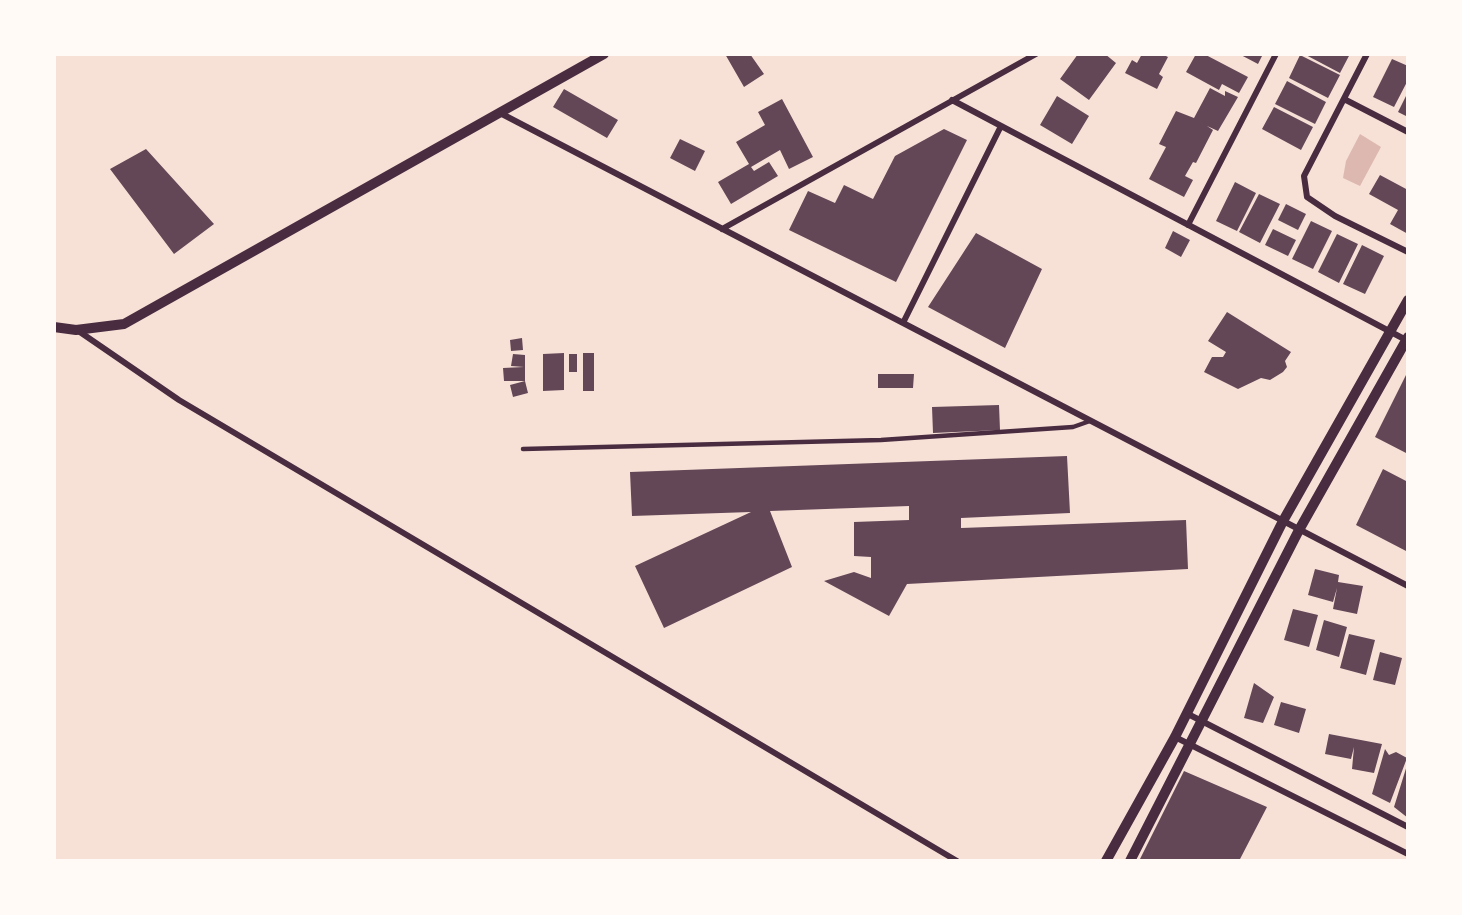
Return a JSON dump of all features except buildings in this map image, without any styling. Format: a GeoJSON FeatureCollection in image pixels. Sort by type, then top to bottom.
{"type":"FeatureCollection","features":[{"type":"Feature","properties":{"kind":"street"},"geometry":{"type":"LineString","coordinates":[[54,327],[76,330],[124,324],[604,54]]}},
{"type":"Feature","properties":{"kind":"street"},"geometry":{"type":"LineString","coordinates":[[722,229],[1036,54]]}},
{"type":"Feature","properties":{"kind":"street"},"geometry":{"type":"LineString","coordinates":[[1188,225],[1276,54]]}},
{"type":"Feature","properties":{"kind":"street"},"geometry":{"type":"LineString","coordinates":[[1367,54],[1304,176],[1307,197],[1335,216],[1408,252]]}},
{"type":"Feature","properties":{"kind":"street"},"geometry":{"type":"LineString","coordinates":[[1344,99],[1408,132]]}},
{"type":"Feature","properties":{"kind":"street"},"geometry":{"type":"LineString","coordinates":[[952,100],[1407,340],[1299,530],[1130,861]]}},
{"type":"Feature","properties":{"kind":"street"},"geometry":{"type":"LineString","coordinates":[[500,113],[1408,586]]}},
{"type":"Feature","properties":{"kind":"street"},"geometry":{"type":"LineString","coordinates":[[903,323],[1001,126]]}},
{"type":"Feature","properties":{"kind":"street"},"geometry":{"type":"LineString","coordinates":[[1106,861],[1175,737],[1283,521],[1408,300]]}},
{"type":"Feature","properties":{"kind":"street"},"geometry":{"type":"LineString","coordinates":[[76,330],[179,400],[957,861]]}},
{"type":"Feature","properties":{"kind":"street"},"geometry":{"type":"LineString","coordinates":[[1186,713],[1408,827]]}},
{"type":"Feature","properties":{"kind":"street"},"geometry":{"type":"LineString","coordinates":[[1175,737],[1408,854]]}},
{"type":"Feature","properties":{"kind":"lane"},"geometry":{"type":"LineString","coordinates":[[523,449],[881,440],[1072,427],[1090,421]]}},
{"type":"Feature","properties":{"kind":"shaded area"},"geometry":{"type":"Polygon","coordinates":[[[1360,134],[1381,147],[1360,186],[1343,178],[1346,161],[1360,134]]]}}]}
